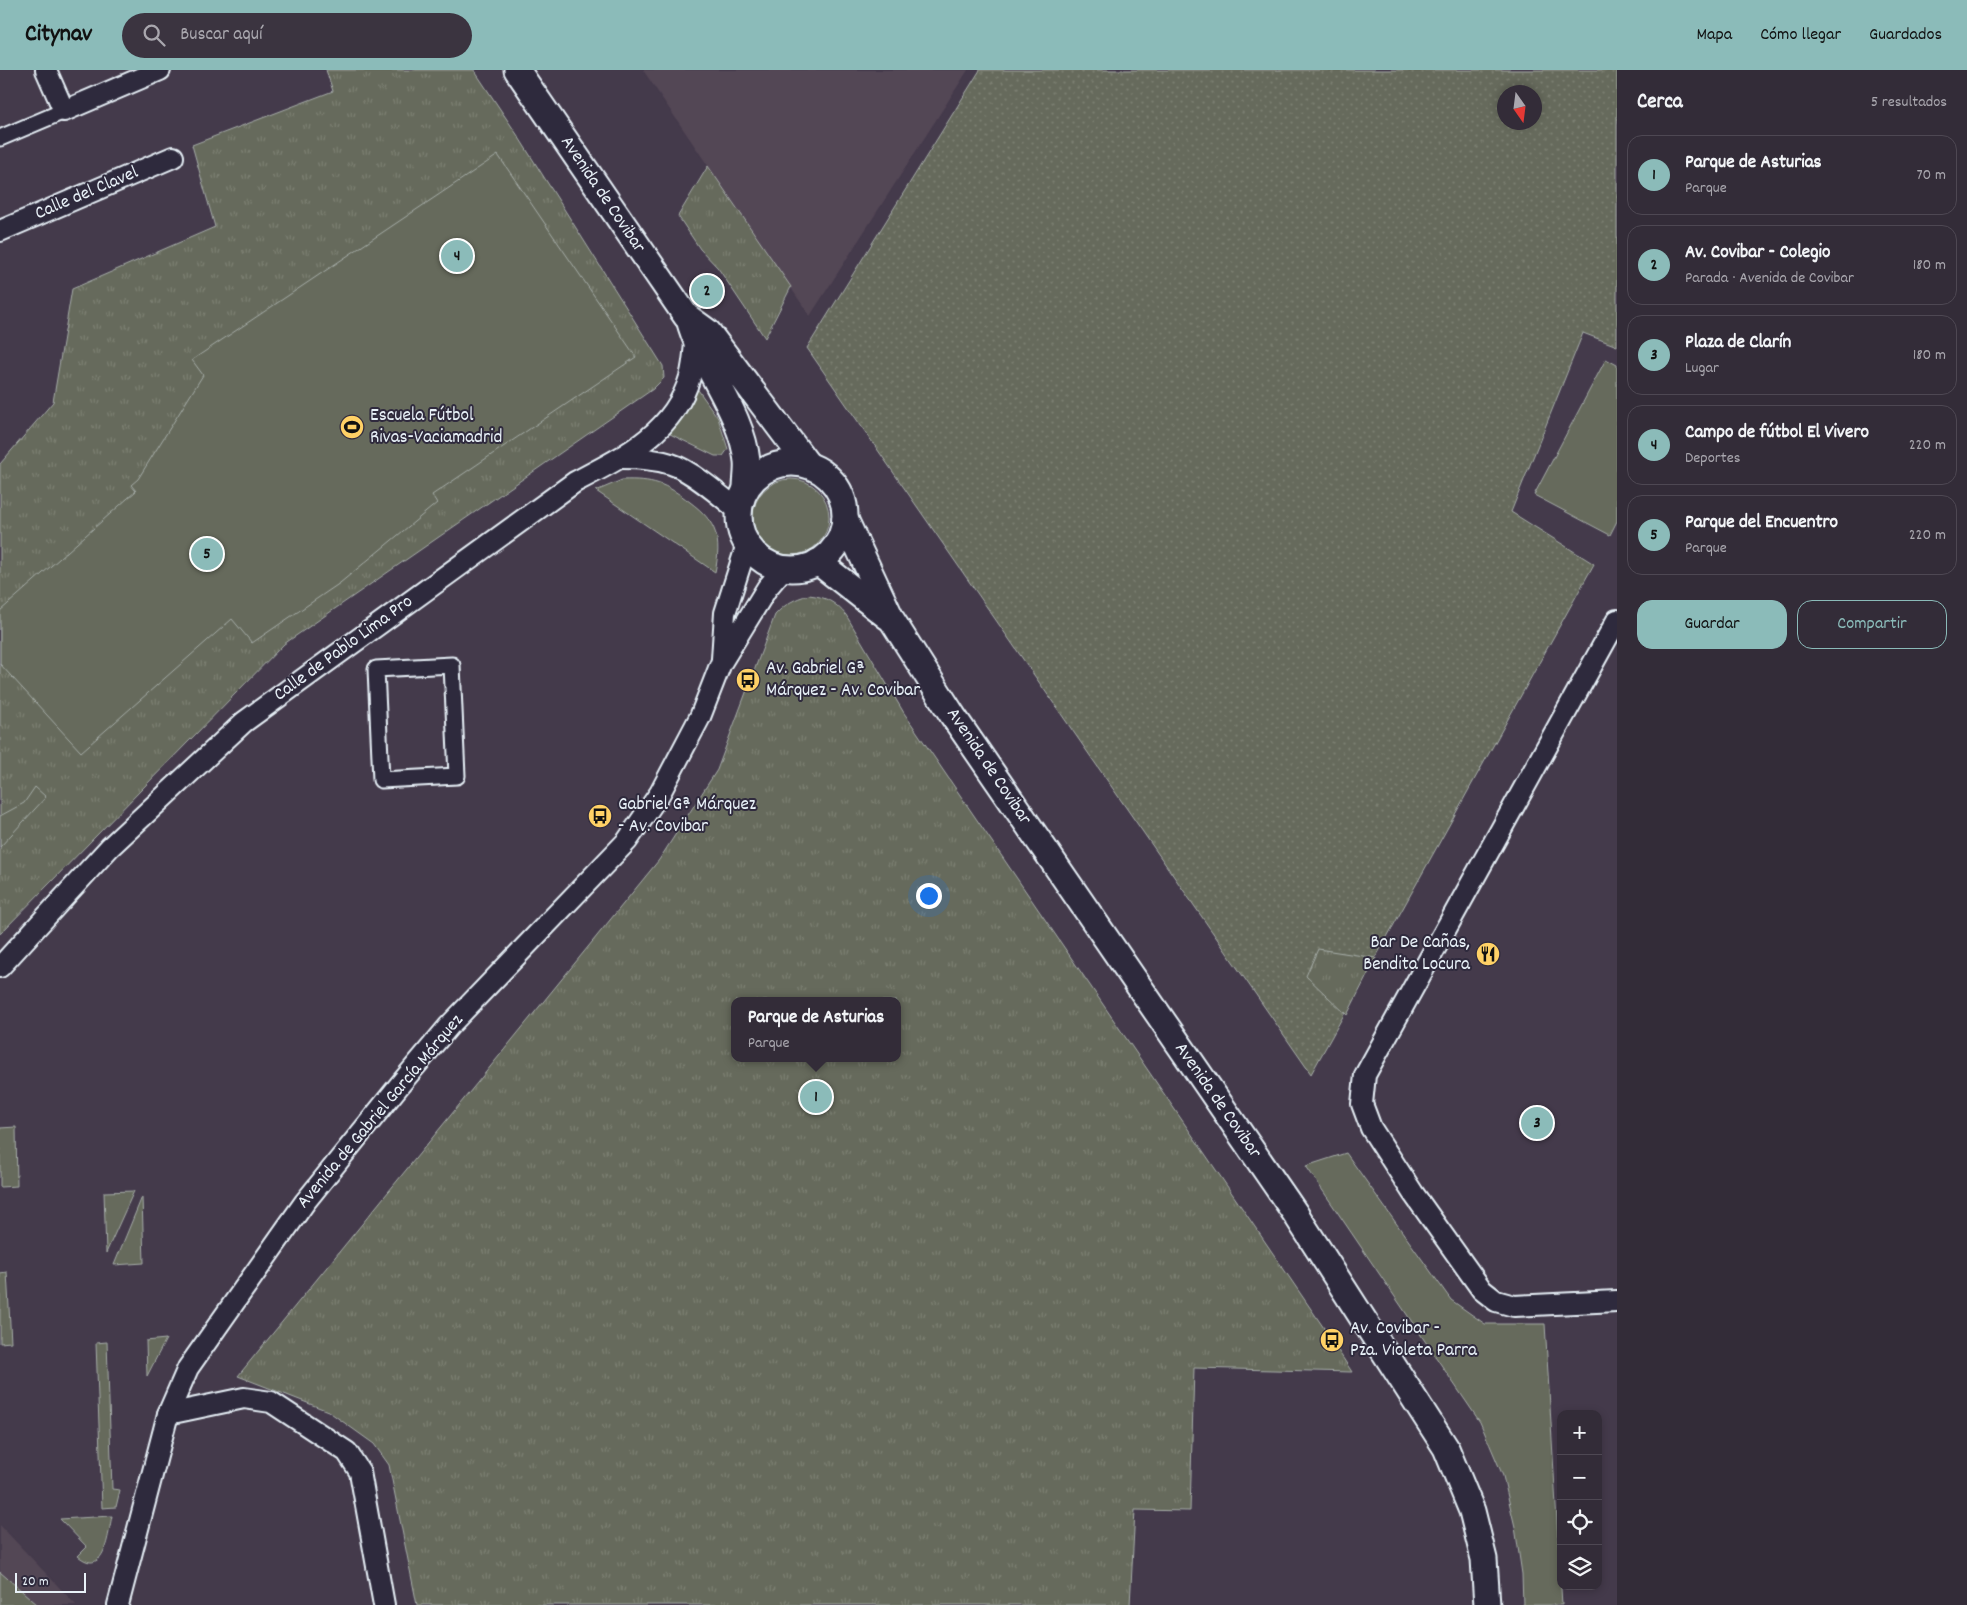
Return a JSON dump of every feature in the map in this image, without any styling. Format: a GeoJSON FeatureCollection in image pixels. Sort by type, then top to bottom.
{"type":"FeatureCollection","features":[{"type":"Feature","properties":{"kind":"street"},"geometry":{"type":"LineString","coordinates":[[46,70],[64,110]]}},
{"type":"Feature","properties":{"kind":"street"},"geometry":{"type":"LineString","coordinates":[[0,138],[160,70]]}},
{"type":"Feature","properties":{"kind":"street","name":"Avenida de Covibar"},"geometry":{"type":"LineString","coordinates":[[517,70],[644,257],[689,319],[708,332],[808,465]]}},
{"type":"Feature","properties":{"kind":"street","name":"Calle del Clavel"},"geometry":{"type":"LineString","coordinates":[[0,232],[173,157]]}},
{"type":"Feature","properties":{"kind":"street","name":"Avenida de Covibar"},"geometry":{"type":"LineString","coordinates":[[689,319],[695,343],[734,415],[747,461],[742,500]]}},
{"type":"Feature","properties":{"kind":"street","name":"Avenida de Covibar"},"geometry":{"type":"LineString","coordinates":[[621,458],[655,434],[674,414],[690,377],[695,343]]}},
{"type":"Feature","properties":{"kind":"street","name":"Calle de Pablo Lima Pro"},"geometry":{"type":"LineString","coordinates":[[0,967],[110,847],[244,722],[576,482],[621,458],[647,458],[674,464],[707,486],[742,500]]}},
{"type":"Feature","properties":{"kind":"street"},"geometry":{"type":"LineString","coordinates":[[790,463],[808,465],[824,473],[836,486],[843,501],[845,519],[841,536],[832,551],[818,562],[802,568],[784,568],[770,564],[757,556],[747,544],[739,522],[742,500],[758,475],[773,466],[790,463]]}},
{"type":"Feature","properties":{"kind":"street","name":"Avenida de Covibar"},"geometry":{"type":"LineString","coordinates":[[845,519],[892,620],[953,716],[1295,1213],[1446,1448],[1474,1521],[1484,1559],[1487,1605]]}},
{"type":"Feature","properties":{"kind":"street","name":"Avenida de Gabriel García Márquez"},"geometry":{"type":"LineString","coordinates":[[721,663],[725,613],[747,544]]}},
{"type":"Feature","properties":{"kind":"street","name":"Avenida de Covibar"},"geometry":{"type":"LineString","coordinates":[[818,562],[892,620]]}},
{"type":"Feature","properties":{"kind":"street","name":"Avenida de Gabriel García Márquez"},"geometry":{"type":"LineString","coordinates":[[118,1605],[168,1414],[188,1368],[305,1202],[450,1026],[627,841],[660,793],[700,717],[721,663],[767,588],[784,568]]}},
{"type":"Feature","properties":{"kind":"street"},"geometry":{"type":"LineString","coordinates":[[1617,620],[1366,1075],[1362,1104],[1371,1128],[1413,1193],[1482,1290],[1496,1301],[1514,1306],[1617,1301]]}},
{"type":"Feature","properties":{"kind":"street"},"geometry":{"type":"LineString","coordinates":[[452,665],[457,776],[381,780],[376,668],[452,665]]}},
{"type":"Feature","properties":{"kind":"street"},"geometry":{"type":"LineString","coordinates":[[168,1414],[244,1398],[271,1402],[346,1452],[360,1472],[384,1605]]}},
{"type":"Feature","properties":{"kind":"shaded area"},"geometry":{"type":"Polygon","coordinates":[[[643,70],[968,70],[810,316],[643,70]]]}},
{"type":"Feature","properties":{"kind":"shaded area"},"geometry":{"type":"Polygon","coordinates":[[[0,1525],[76,1605],[0,1605],[0,1525]]]}},
{"type":"Feature","properties":{"kind":"green space"},"geometry":{"type":"Polygon","coordinates":[[[326,70],[474,70],[518,136],[663,366],[664,378],[653,389],[284,644],[0,934],[0,464],[53,402],[72,289],[215,227],[192,145],[333,91],[326,70]]]}},
{"type":"Feature","properties":{"kind":"green space"},"geometry":{"type":"Polygon","coordinates":[[[980,70],[1617,70],[1617,346],[1583,333],[1511,512],[1594,564],[1311,1074],[807,348],[980,70]]]}},
{"type":"Feature","properties":{"kind":"green space","name":"Escuela Fútbol Rivas-Vaciamadrid"},"geometry":{"type":"Polygon","coordinates":[[[498,155],[636,357],[432,495],[437,503],[340,583],[252,643],[232,619],[81,752],[0,664],[0,611],[136,491],[131,485],[138,479],[203,375],[192,360],[498,155]]]}},
{"type":"Feature","properties":{"kind":"green space"},"geometry":{"type":"Polygon","coordinates":[[[708,166],[791,287],[765,338],[718,268],[700,249],[678,216],[708,166]]]}},
{"type":"Feature","properties":{"kind":"green space"},"geometry":{"type":"Polygon","coordinates":[[[1606,359],[1617,365],[1617,521],[1610,535],[1534,495],[1606,359]]]}},
{"type":"Feature","properties":{"kind":"green space"},"geometry":{"type":"Polygon","coordinates":[[[696,387],[718,418],[728,449],[723,456],[715,456],[668,433],[696,387]]]}},
{"type":"Feature","properties":{"kind":"green space"},"geometry":{"type":"Polygon","coordinates":[[[791,479],[806,482],[818,490],[826,502],[829,517],[826,532],[818,544],[806,552],[791,555],[776,552],[764,544],[756,532],[753,517],[756,502],[764,490],[776,482],[791,479]]]}},
{"type":"Feature","properties":{"kind":"green space"},"geometry":{"type":"Polygon","coordinates":[[[622,480],[642,480],[666,486],[699,509],[712,524],[715,532],[718,550],[715,572],[596,491],[622,480]]]}},
{"type":"Feature","properties":{"kind":"green space"},"geometry":{"type":"Polygon","coordinates":[[[809,595],[820,597],[834,603],[846,615],[904,713],[1328,1334],[1325,1340],[1332,1351],[1337,1349],[1352,1372],[1194,1368],[1190,1511],[1135,1510],[1130,1605],[417,1605],[389,1465],[374,1444],[328,1411],[238,1376],[659,860],[717,770],[775,615],[794,600],[809,595]]]}},
{"type":"Feature","properties":{"kind":"green space"},"geometry":{"type":"Polygon","coordinates":[[[35,787],[46,797],[0,847],[0,816],[24,803],[35,787]]]}},
{"type":"Feature","properties":{"kind":"green space"},"geometry":{"type":"Polygon","coordinates":[[[1318,949],[1376,958],[1347,1015],[1306,976],[1318,949]]]}},
{"type":"Feature","properties":{"kind":"green space"},"geometry":{"type":"Polygon","coordinates":[[[16,1127],[17,1186],[0,1187],[0,1128],[16,1127]]]}},
{"type":"Feature","properties":{"kind":"green space"},"geometry":{"type":"Polygon","coordinates":[[[1346,1153],[1451,1300],[1485,1324],[1545,1324],[1557,1522],[1557,1590],[1561,1590],[1562,1605],[1523,1605],[1522,1574],[1515,1527],[1503,1476],[1480,1422],[1306,1166],[1346,1153]]]}},
{"type":"Feature","properties":{"kind":"green space"},"geometry":{"type":"Polygon","coordinates":[[[134,1191],[106,1253],[104,1192],[134,1191]]]}},
{"type":"Feature","properties":{"kind":"green space"},"geometry":{"type":"Polygon","coordinates":[[[142,1197],[144,1263],[114,1265],[142,1197]]]}},
{"type":"Feature","properties":{"kind":"green space"},"geometry":{"type":"Polygon","coordinates":[[[7,1272],[11,1342],[0,1343],[0,1273],[7,1272]]]}},
{"type":"Feature","properties":{"kind":"green space"},"geometry":{"type":"Polygon","coordinates":[[[166,1339],[147,1376],[146,1341],[166,1339]]]}},
{"type":"Feature","properties":{"kind":"green space"},"geometry":{"type":"Polygon","coordinates":[[[107,1342],[112,1489],[120,1490],[116,1507],[102,1508],[96,1343],[107,1342]]]}},
{"type":"Feature","properties":{"kind":"green space"},"geometry":{"type":"Polygon","coordinates":[[[112,1516],[107,1542],[100,1558],[94,1562],[87,1561],[78,1556],[87,1547],[60,1519],[112,1516]]]}},
{"type":"Feature","properties":{"kind":"green space"},"geometry":{"type":"Polygon","coordinates":[[[0,1572],[38,1605],[0,1605],[0,1572]]]}},
{"type":"Feature","properties":{"kind":"place","name":"Campo de fútbol El Vivero"},"geometry":{"type":"Point","coordinates":[457,256]}},
{"type":"Feature","properties":{"kind":"place","name":"Av. Covibar - Colegio"},"geometry":{"type":"Point","coordinates":[707,291]}},
{"type":"Feature","properties":{"kind":"place","name":"Escuela Fútbol Rivas-Vaciamadrid"},"geometry":{"type":"Point","coordinates":[352,427]}},
{"type":"Feature","properties":{"kind":"place","name":"Parque del Encuentro"},"geometry":{"type":"Point","coordinates":[207,554]}},
{"type":"Feature","properties":{"kind":"place","name":"Av. Gabriel Gª Márquez - Av. Covibar"},"geometry":{"type":"Point","coordinates":[748,680]}},
{"type":"Feature","properties":{"kind":"place","name":"Gabriel Gª Márquez - Av. Covibar"},"geometry":{"type":"Point","coordinates":[600,816]}},
{"type":"Feature","properties":{"kind":"place","name":"Bar De Cañas, Bendita Locura"},"geometry":{"type":"Point","coordinates":[1488,954]}},
{"type":"Feature","properties":{"kind":"place","name":"Parque de Asturias"},"geometry":{"type":"Point","coordinates":[816,1097]}},
{"type":"Feature","properties":{"kind":"place","name":"Plaza de Clarín"},"geometry":{"type":"Point","coordinates":[1537,1123]}},
{"type":"Feature","properties":{"kind":"place","name":"Av. Covibar - Pza. Violeta Parra"},"geometry":{"type":"Point","coordinates":[1332,1340]}}]}
